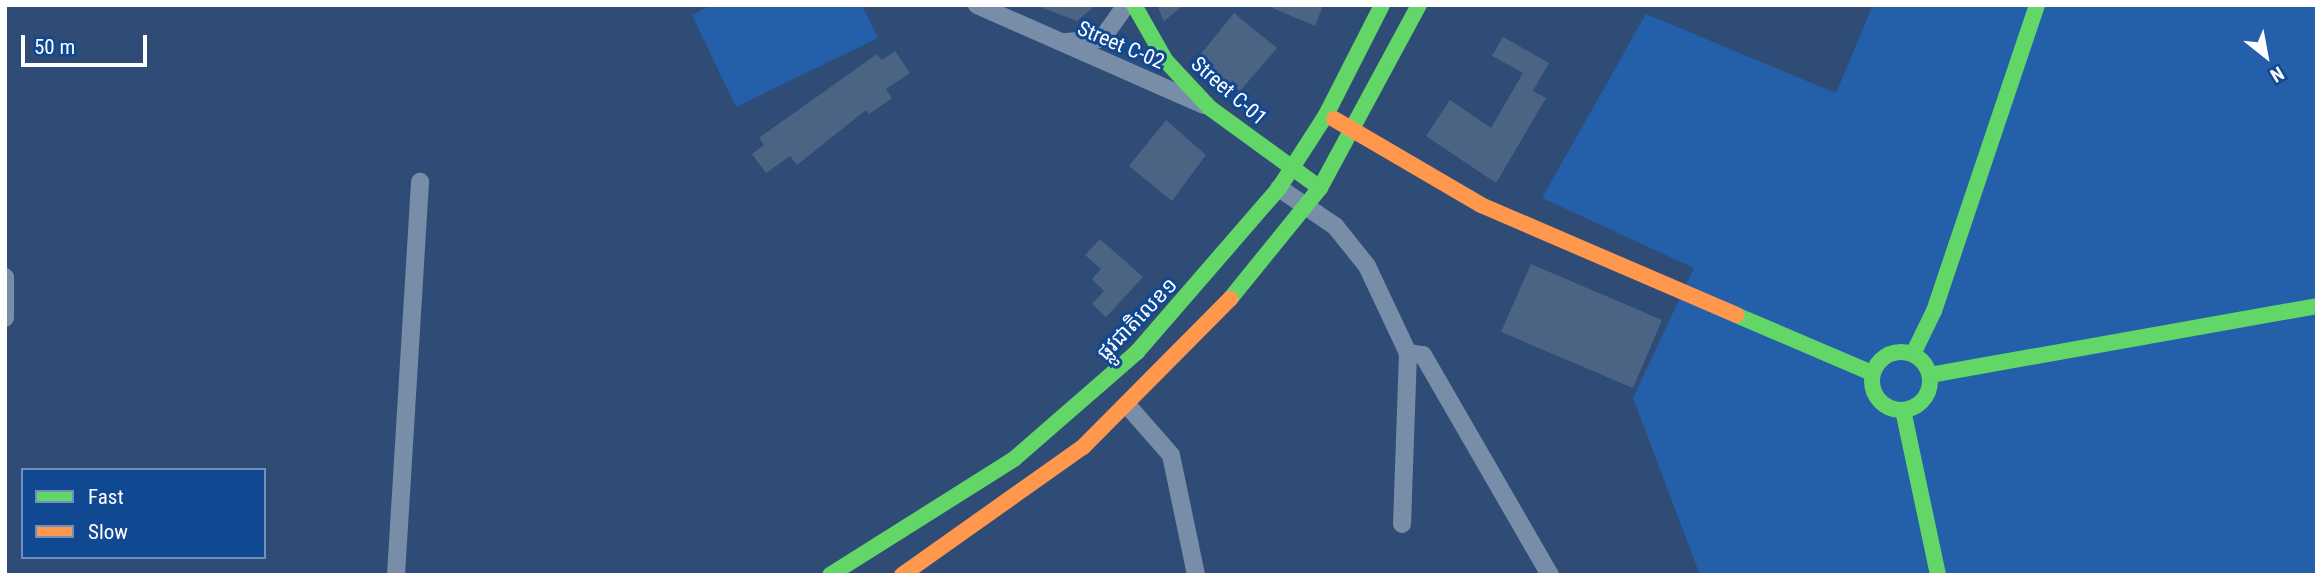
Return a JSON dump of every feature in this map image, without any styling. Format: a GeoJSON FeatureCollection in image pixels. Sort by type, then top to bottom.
{"type":"FeatureCollection","features":[{"type":"Feature","properties":{"kind":"main road","name":"Street C-01"},"geometry":{"type":"LineString","coordinates":[[1134,5],[1166,61],[1210,108],[1320,188]]}},
{"type":"Feature","properties":{"kind":"main road","name":"ផ្លូវជាតិលេខ១"},"geometry":{"type":"LineString","coordinates":[[831,575],[970,491],[1062,421],[1181,304],[1279,188],[1326,115],[1382,5]]}},
{"type":"Feature","properties":{"kind":"main road"},"geometry":{"type":"LineString","coordinates":[[902,575],[1033,488],[1128,406],[1215,318],[1320,188],[1356,131],[1419,5]]}},
{"type":"Feature","properties":{"kind":"main road"},"geometry":{"type":"LineString","coordinates":[[1913,354],[1934,311],[2037,5]]}},
{"type":"Feature","properties":{"kind":"main road"},"geometry":{"type":"LineString","coordinates":[[1326,115],[1482,205],[1872,373]]}},
{"type":"Feature","properties":{"kind":"main road"},"geometry":{"type":"LineString","coordinates":[[1930,375],[2317,306]]}},
{"type":"Feature","properties":{"kind":"main road"},"geometry":{"type":"LineString","coordinates":[[1872,373],[1886,356],[1913,354]]}},
{"type":"Feature","properties":{"kind":"main road"},"geometry":{"type":"LineString","coordinates":[[1913,354],[1930,375]]}},
{"type":"Feature","properties":{"kind":"main road"},"geometry":{"type":"LineString","coordinates":[[1872,373],[1878,399],[1903,410],[1921,402],[1930,375]]}},
{"type":"Feature","properties":{"kind":"main road"},"geometry":{"type":"LineString","coordinates":[[1903,410],[1938,575]]}},
{"type":"Feature","properties":{"kind":"street","name":"Street C-02"},"geometry":{"type":"LineString","coordinates":[[977,5],[1210,108]]}},
{"type":"Feature","properties":{"kind":"street"},"geometry":{"type":"LineString","coordinates":[[1056,42],[1102,39],[1126,5]]}},
{"type":"Feature","properties":{"kind":"street"},"geometry":{"type":"LineString","coordinates":[[396,575],[420,182]]}},
{"type":"Feature","properties":{"kind":"street"},"geometry":{"type":"LineString","coordinates":[[1279,188],[1335,226],[1367,266],[1408,353],[1402,524]]}},
{"type":"Feature","properties":{"kind":"street"},"geometry":{"type":"LineString","coordinates":[[5,277],[5,318]]}},
{"type":"Feature","properties":{"kind":"street"},"geometry":{"type":"LineString","coordinates":[[1408,353],[1423,355],[1550,575]]}},
{"type":"Feature","properties":{"kind":"street"},"geometry":{"type":"LineString","coordinates":[[1128,406],[1171,455],[1196,575]]}},
{"type":"Feature","properties":{"kind":"shaded area"},"geometry":{"type":"Polygon","coordinates":[[[711,5],[862,5],[878,38],[736,107],[692,15],[711,5]]]}},
{"type":"Feature","properties":{"kind":"shaded area"},"geometry":{"type":"Polygon","coordinates":[[[1873,5],[2317,5],[2317,575],[1700,575],[1633,398],[1694,268],[1542,198],[1646,14],[1836,93],[1873,5]]]}},
{"type":"Feature","properties":{"kind":"building"},"geometry":{"type":"Polygon","coordinates":[[[1035,5],[1096,5],[1077,21],[1035,5]]]}},
{"type":"Feature","properties":{"kind":"building"},"geometry":{"type":"Polygon","coordinates":[[[1157,5],[1184,5],[1164,21],[1157,5]]]}},
{"type":"Feature","properties":{"kind":"building"},"geometry":{"type":"Polygon","coordinates":[[[1265,5],[1323,5],[1315,26],[1265,5]]]}},
{"type":"Feature","properties":{"kind":"building"},"geometry":{"type":"Polygon","coordinates":[[[1234,13],[1277,48],[1240,91],[1196,60],[1234,13]]]}},
{"type":"Feature","properties":{"kind":"building"},"geometry":{"type":"Polygon","coordinates":[[[1503,37],[1549,63],[1533,91],[1546,98],[1496,183],[1426,136],[1450,100],[1491,128],[1523,73],[1492,56],[1503,37]]]}},
{"type":"Feature","properties":{"kind":"building"},"geometry":{"type":"Polygon","coordinates":[[[895,51],[910,73],[886,89],[892,98],[869,114],[866,110],[797,165],[790,156],[766,173],[752,154],[764,145],[759,138],[877,54],[882,60],[895,51]]]}},
{"type":"Feature","properties":{"kind":"building"},"geometry":{"type":"Polygon","coordinates":[[[1166,120],[1206,155],[1172,201],[1129,166],[1166,120]]]}},
{"type":"Feature","properties":{"kind":"building"},"geometry":{"type":"Polygon","coordinates":[[[1100,239],[1143,277],[1106,317],[1092,304],[1104,291],[1092,279],[1101,269],[1085,255],[1100,239]]]}},
{"type":"Feature","properties":{"kind":"building"},"geometry":{"type":"Polygon","coordinates":[[[1531,264],[1662,320],[1633,388],[1501,332],[1531,264]]]}},
{"type":"Feature","properties":{"kind":"traffic: fast"},"geometry":{"type":"LineString","coordinates":[[1134,5],[1166,61],[1210,108],[1320,188]]}},
{"type":"Feature","properties":{"kind":"traffic: fast"},"geometry":{"type":"LineString","coordinates":[[830,575],[1014,459],[1137,352],[1279,188],[1326,115],[1382,5]]}},
{"type":"Feature","properties":{"kind":"traffic: fast"},"geometry":{"type":"LineString","coordinates":[[1230,299],[1320,188],[1419,5]]}},
{"type":"Feature","properties":{"kind":"traffic: fast"},"geometry":{"type":"LineString","coordinates":[[1913,354],[1934,311],[2037,5]]}},
{"type":"Feature","properties":{"kind":"traffic: fast"},"geometry":{"type":"LineString","coordinates":[[1930,375],[2317,306]]}},
{"type":"Feature","properties":{"kind":"traffic: fast"},"geometry":{"type":"LineString","coordinates":[[1736,315],[1872,373]]}},
{"type":"Feature","properties":{"kind":"traffic: fast"},"geometry":{"type":"LineString","coordinates":[[1895,352],[1907,352],[1922,360],[1930,375],[1930,381],[1930,387],[1922,402],[1907,410],[1895,410],[1880,402],[1872,387],[1872,375],[1880,360],[1895,352]]}},
{"type":"Feature","properties":{"kind":"traffic: fast"},"geometry":{"type":"LineString","coordinates":[[1903,410],[1938,575]]}},
{"type":"Feature","properties":{"kind":"traffic: slow"},"geometry":{"type":"LineString","coordinates":[[1334,119],[1481,205],[1736,315]]}},
{"type":"Feature","properties":{"kind":"traffic: slow"},"geometry":{"type":"LineString","coordinates":[[902,575],[1083,447],[1230,299]]}}]}
